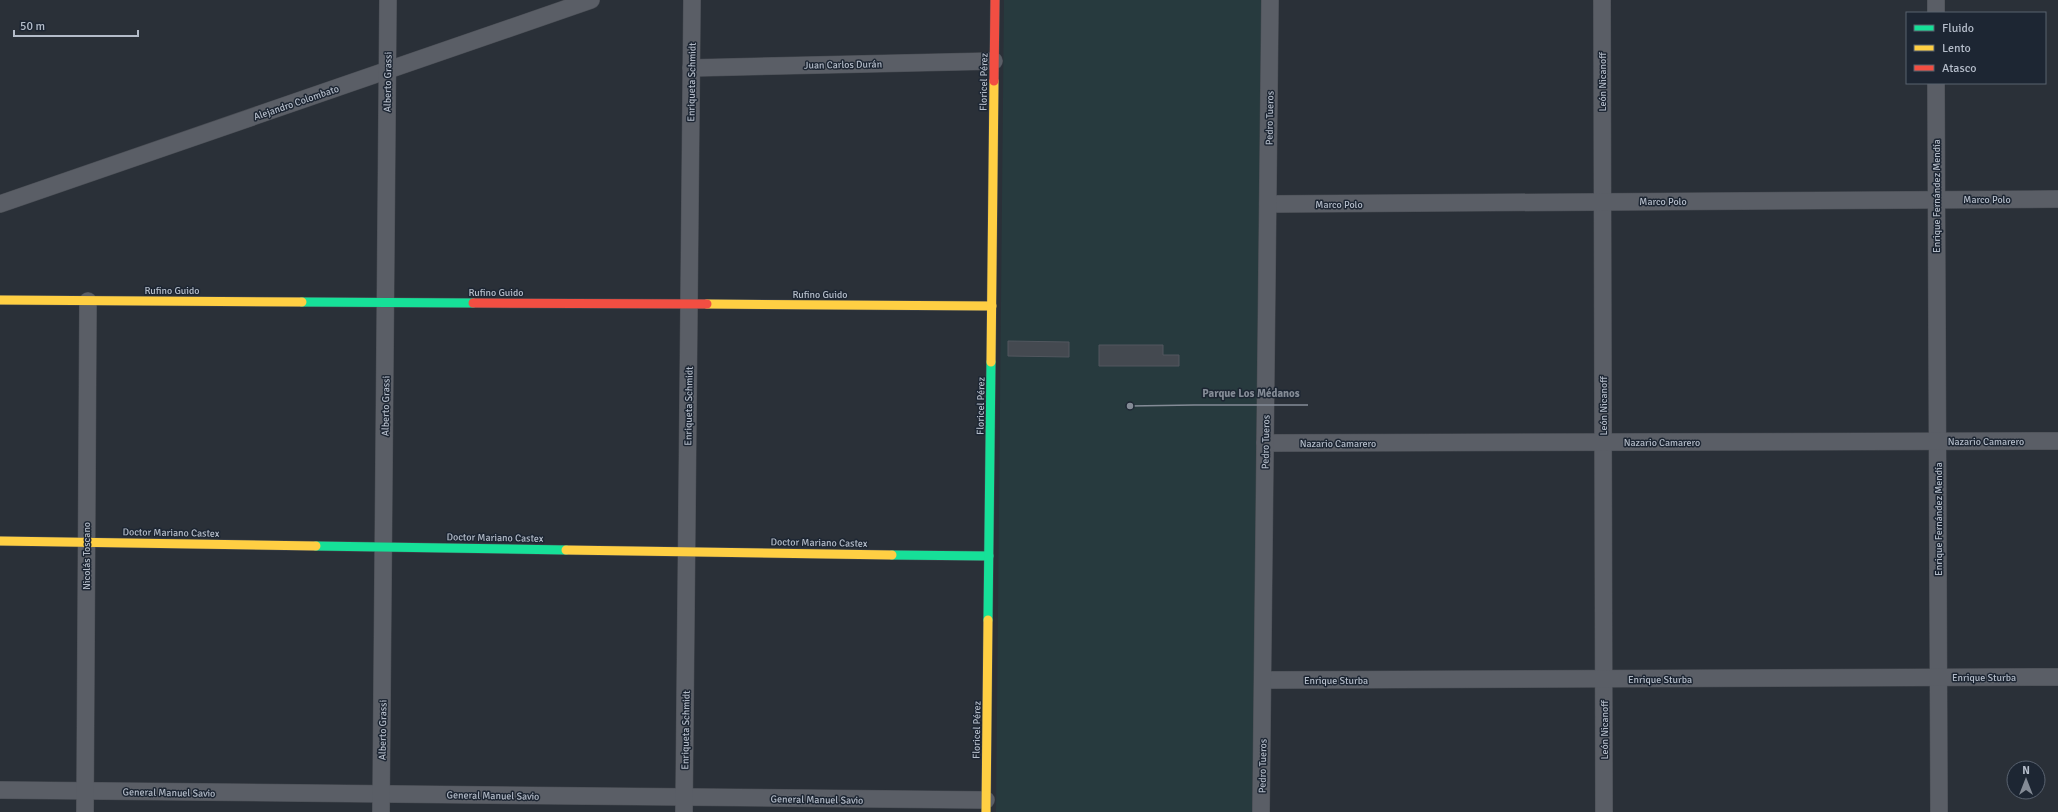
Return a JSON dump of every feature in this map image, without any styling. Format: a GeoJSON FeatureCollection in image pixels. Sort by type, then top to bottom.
{"type":"FeatureCollection","features":[{"type":"Feature","properties":{"kind":"street","name":"Alberto Grassi"},"geometry":{"type":"LineString","coordinates":[[381,812],[388,0]]}},
{"type":"Feature","properties":{"kind":"street","name":"Alejandro Colombato"},"geometry":{"type":"LineString","coordinates":[[0,204],[591,0]]}},
{"type":"Feature","properties":{"kind":"street","name":"Enriqueta Schmidt"},"geometry":{"type":"LineString","coordinates":[[684,805],[692,0]]}},
{"type":"Feature","properties":{"kind":"street","name":"Floricel Pérez"},"geometry":{"type":"LineString","coordinates":[[986,806],[995,0]]}},
{"type":"Feature","properties":{"kind":"street","name":"Pedro Tueros"},"geometry":{"type":"LineString","coordinates":[[1261,812],[1270,0]]}},
{"type":"Feature","properties":{"kind":"street","name":"León Nicanoff"},"geometry":{"type":"LineString","coordinates":[[1602,0],[1604,812]]}},
{"type":"Feature","properties":{"kind":"street"},"geometry":{"type":"LineString","coordinates":[[1936,0],[1936,12]]}},
{"type":"Feature","properties":{"kind":"street","name":"Juan Carlos Durán"},"geometry":{"type":"LineString","coordinates":[[691,68],[994,61]]}},
{"type":"Feature","properties":{"kind":"street","name":"Enrique Fernández Mendía"},"geometry":{"type":"LineString","coordinates":[[1936,84],[1939,812]]}},
{"type":"Feature","properties":{"kind":"street","name":"Marco Polo"},"geometry":{"type":"LineString","coordinates":[[1268,204],[2058,199]]}},
{"type":"Feature","properties":{"kind":"street","name":"Rufino Guido"},"geometry":{"type":"LineString","coordinates":[[0,300],[992,306]]}},
{"type":"Feature","properties":{"kind":"street","name":"Nicolás Toscano"},"geometry":{"type":"LineString","coordinates":[[85,812],[88,301]]}},
{"type":"Feature","properties":{"kind":"street","name":"Nazario Camarero"},"geometry":{"type":"LineString","coordinates":[[1265,443],[2058,441]]}},
{"type":"Feature","properties":{"kind":"street","name":"Doctor Mariano Castex"},"geometry":{"type":"LineString","coordinates":[[0,541],[989,556]]}},
{"type":"Feature","properties":{"kind":"street","name":"Enrique Sturba"},"geometry":{"type":"LineString","coordinates":[[1263,680],[2058,677]]}},
{"type":"Feature","properties":{"kind":"street","name":"General Manuel Savio"},"geometry":{"type":"LineString","coordinates":[[0,790],[381,794],[684,805],[986,806]]}},
{"type":"Feature","properties":{"kind":"green space"},"geometry":{"type":"Polygon","coordinates":[[[1004,0],[1265,0],[1254,812],[996,812],[1004,0]]]}},
{"type":"Feature","properties":{"kind":"building"},"geometry":{"type":"Polygon","coordinates":[[[1008,341],[1069,342],[1069,357],[1008,356],[1008,341]]]}},
{"type":"Feature","properties":{"kind":"building"},"geometry":{"type":"Polygon","coordinates":[[[1099,345],[1163,345],[1163,355],[1179,355],[1179,366],[1099,366],[1099,345]]]}},
{"type":"Feature","properties":{"kind":"traffic: fast"},"geometry":{"type":"LineString","coordinates":[[302,302],[473,303]]}},
{"type":"Feature","properties":{"kind":"traffic: fast"},"geometry":{"type":"LineString","coordinates":[[988,620],[991,362]]}},
{"type":"Feature","properties":{"kind":"traffic: fast"},"geometry":{"type":"LineString","coordinates":[[316,546],[566,550]]}},
{"type":"Feature","properties":{"kind":"traffic: fast"},"geometry":{"type":"LineString","coordinates":[[892,555],[989,556]]}},
{"type":"Feature","properties":{"kind":"traffic: slow"},"geometry":{"type":"LineString","coordinates":[[991,362],[994,81]]}},
{"type":"Feature","properties":{"kind":"traffic: slow"},"geometry":{"type":"LineString","coordinates":[[0,300],[302,302]]}},
{"type":"Feature","properties":{"kind":"traffic: slow"},"geometry":{"type":"LineString","coordinates":[[707,304],[992,306]]}},
{"type":"Feature","properties":{"kind":"traffic: slow"},"geometry":{"type":"LineString","coordinates":[[0,541],[316,546]]}},
{"type":"Feature","properties":{"kind":"traffic: slow"},"geometry":{"type":"LineString","coordinates":[[566,550],[892,555]]}},
{"type":"Feature","properties":{"kind":"traffic: slow"},"geometry":{"type":"LineString","coordinates":[[986,812],[988,620]]}},
{"type":"Feature","properties":{"kind":"traffic: jam"},"geometry":{"type":"LineString","coordinates":[[994,81],[995,0]]}},
{"type":"Feature","properties":{"kind":"traffic: jam"},"geometry":{"type":"LineString","coordinates":[[473,303],[707,304]]}},
{"type":"Feature","properties":{"kind":"place","name":"Parque Los Médanos"},"geometry":{"type":"Point","coordinates":[1130,406]}}]}
